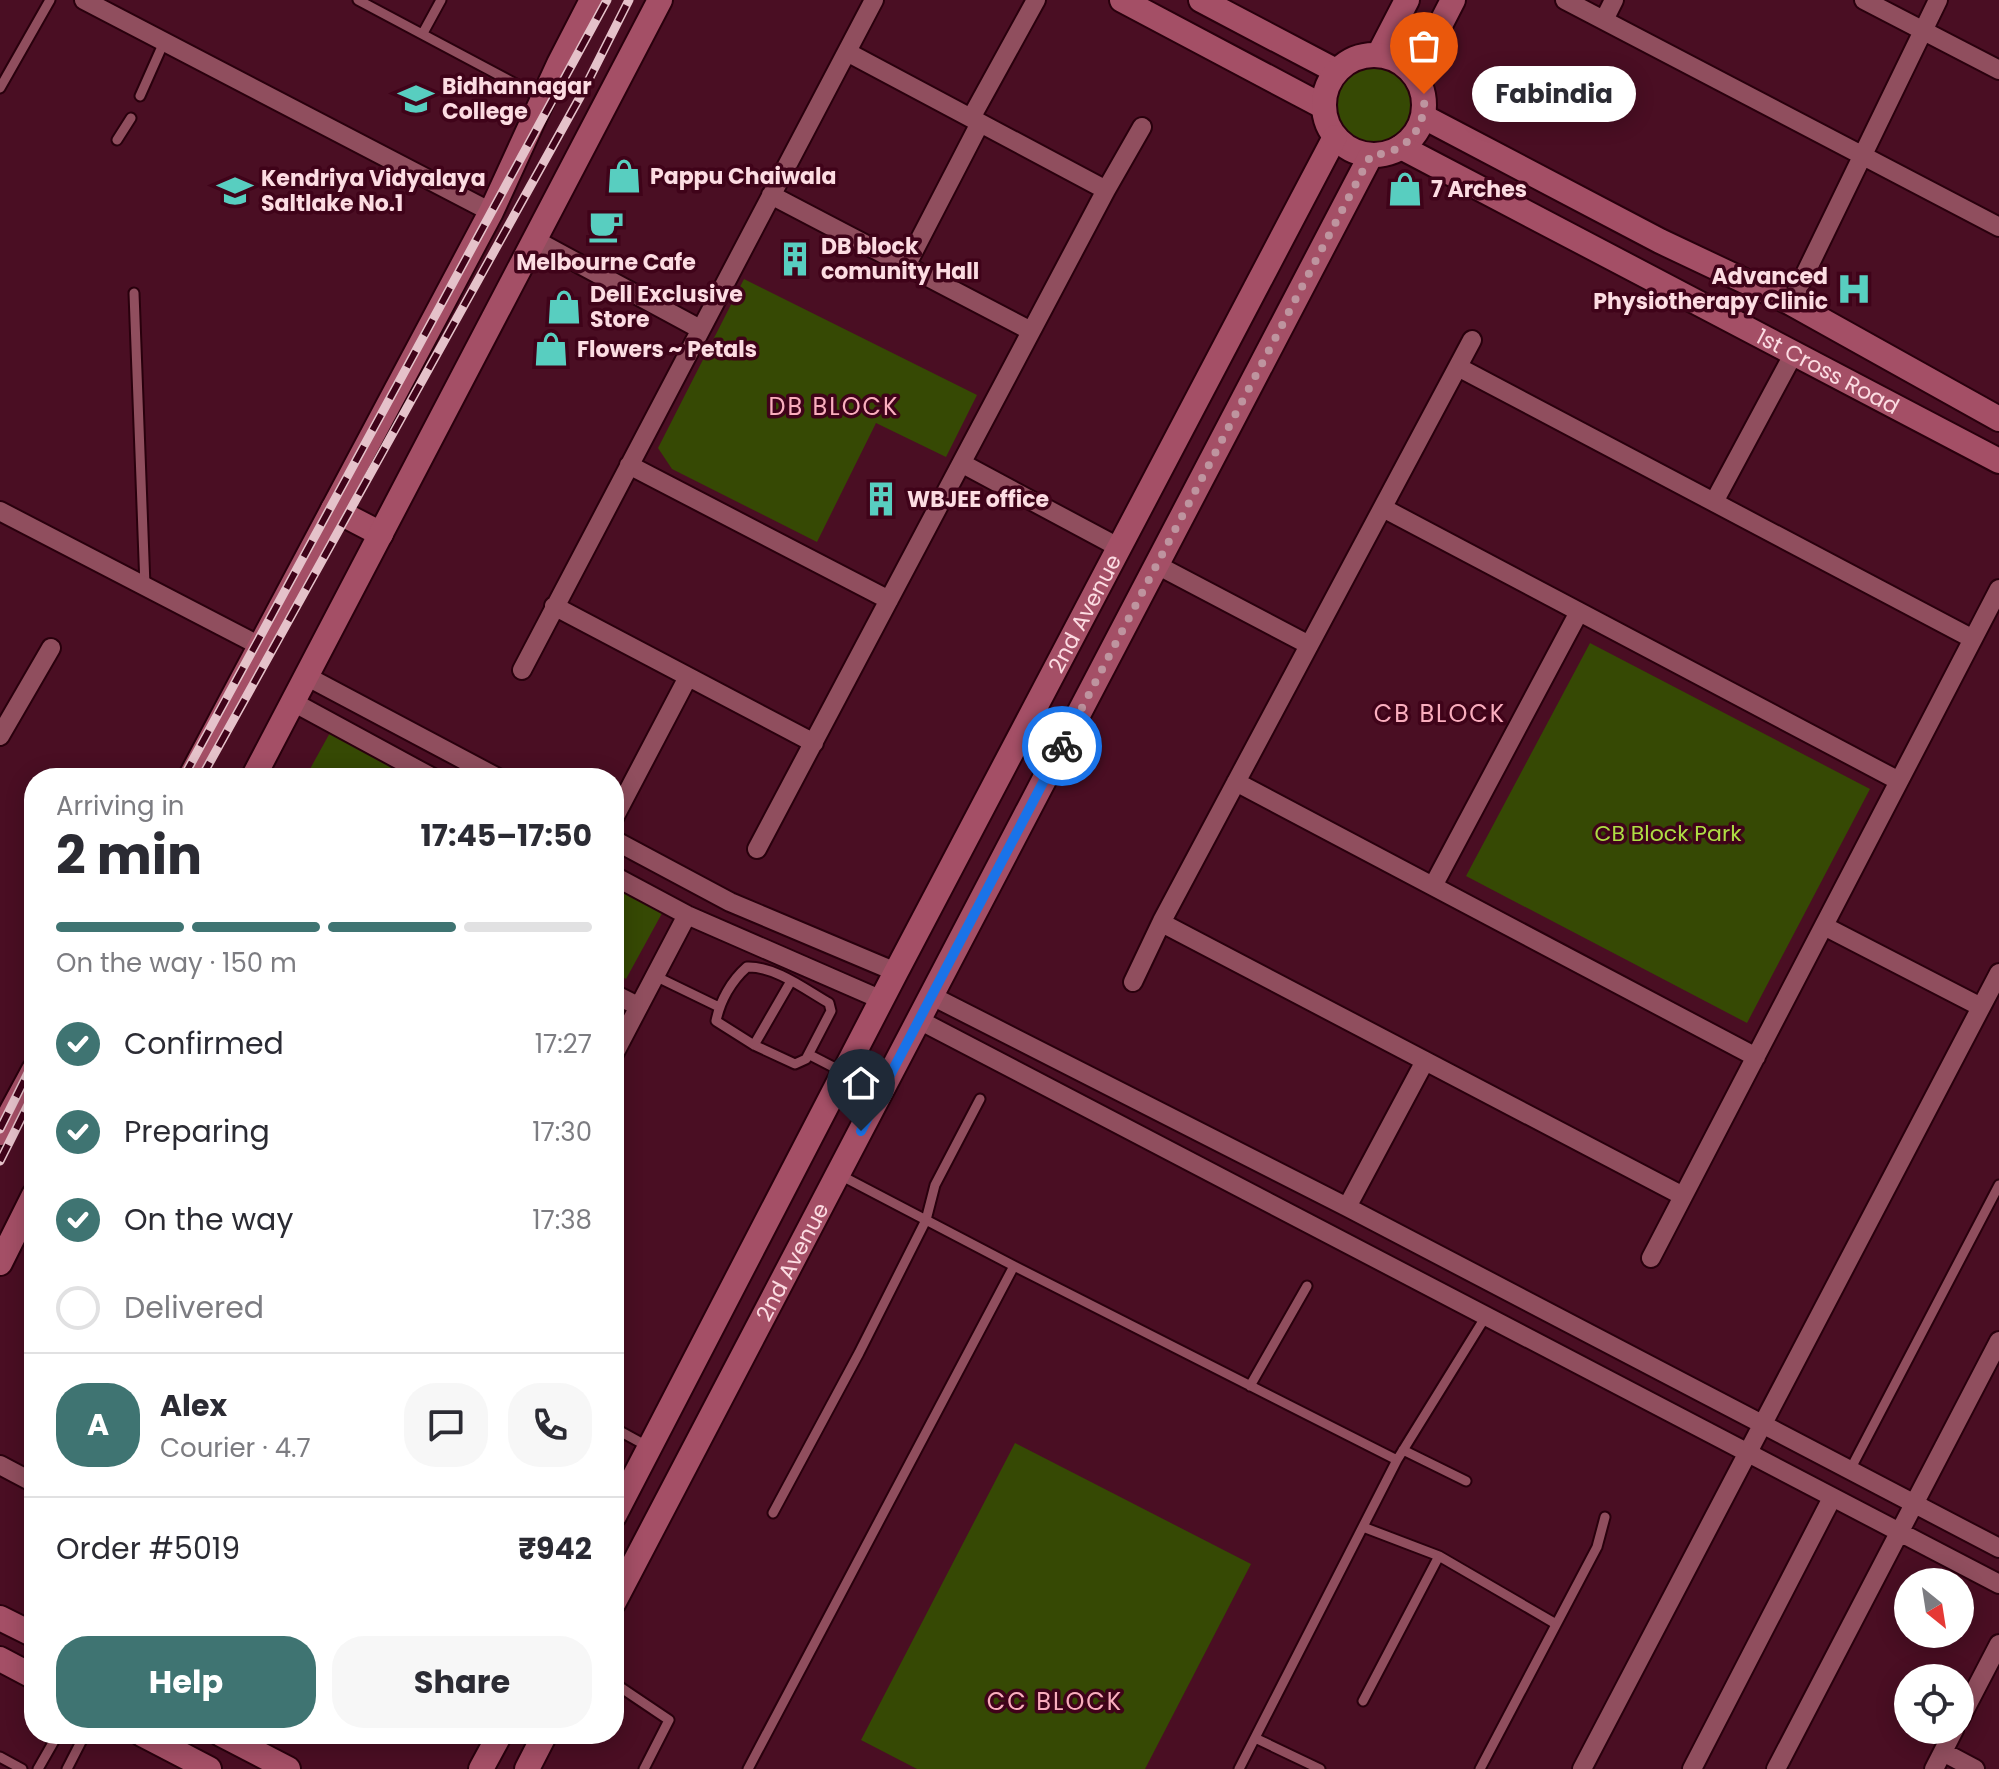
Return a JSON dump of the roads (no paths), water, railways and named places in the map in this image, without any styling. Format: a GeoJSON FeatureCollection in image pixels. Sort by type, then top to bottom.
{"type":"FeatureCollection","features":[{"type":"Feature","properties":{"kind":"street"},"geometry":{"type":"LineString","coordinates":[[84,0],[491,212]]}},
{"type":"Feature","properties":{"kind":"street"},"geometry":{"type":"LineString","coordinates":[[195,768],[491,212],[592,0]]}},
{"type":"Feature","properties":{"kind":"street"},"geometry":{"type":"LineString","coordinates":[[258,768],[660,0]]}},
{"type":"Feature","properties":{"kind":"street"},"geometry":{"type":"LineString","coordinates":[[522,670],[874,0]]}},
{"type":"Feature","properties":{"kind":"street"},"geometry":{"type":"LineString","coordinates":[[906,266],[1036,0]]}},
{"type":"Feature","properties":{"kind":"street"},"geometry":{"type":"LineString","coordinates":[[1122,0],[1324,107]]}},
{"type":"Feature","properties":{"kind":"street"},"geometry":{"type":"LineString","coordinates":[[1201,0],[1336,71]]}},
{"type":"Feature","properties":{"kind":"street"},"geometry":{"type":"LineString","coordinates":[[1379,54],[1407,0]]}},
{"type":"Feature","properties":{"kind":"street"},"geometry":{"type":"LineString","coordinates":[[1415,74],[1453,0]]}},
{"type":"Feature","properties":{"kind":"street"},"geometry":{"type":"LineString","coordinates":[[1565,0],[1999,227]]}},
{"type":"Feature","properties":{"kind":"street"},"geometry":{"type":"LineString","coordinates":[[1604,20],[1614,0]]}},
{"type":"Feature","properties":{"kind":"street"},"geometry":{"type":"LineString","coordinates":[[1864,0],[1999,70]]}},
{"type":"Feature","properties":{"kind":"street"},"geometry":{"type":"LineString","coordinates":[[1791,303],[1938,0]]}},
{"type":"Feature","properties":{"kind":"street"},"geometry":{"type":"LineString","coordinates":[[847,52],[1106,190]]}},
{"type":"Feature","properties":{"kind":"street"},"geometry":{"type":"LineString","coordinates":[[1379,54],[1399,60],[1415,74],[1424,94],[1424,117],[1411,139],[1382,155],[1352,150],[1335,137],[1325,118],[1324,107],[1329,82],[1336,71],[1356,58],[1379,54]]}},
{"type":"Feature","properties":{"kind":"street","name":"1st Cross Road"},"geometry":{"type":"LineString","coordinates":[[1424,117],[1660,241],[1791,303],[1999,419]]}},
{"type":"Feature","properties":{"kind":"street"},"geometry":{"type":"LineString","coordinates":[[757,849],[1142,127]]}},
{"type":"Feature","properties":{"kind":"street","name":"2nd Avenue"},"geometry":{"type":"LineString","coordinates":[[624,1497],[1335,137]]}},
{"type":"Feature","properties":{"kind":"street","name":"1st Cross Road"},"geometry":{"type":"LineString","coordinates":[[1401,147],[1999,461]]}},
{"type":"Feature","properties":{"kind":"street","name":"2nd Avenue"},"geometry":{"type":"LineString","coordinates":[[624,1583],[1371,155]]}},
{"type":"Feature","properties":{"kind":"street"},"geometry":{"type":"LineString","coordinates":[[771,195],[1031,331]]}},
{"type":"Feature","properties":{"kind":"street"},"geometry":{"type":"LineString","coordinates":[[535,240],[700,329]]}},
{"type":"Feature","properties":{"kind":"street"},"geometry":{"type":"LineString","coordinates":[[1644,275],[1660,241]]}},
{"type":"Feature","properties":{"kind":"street"},"geometry":{"type":"LineString","coordinates":[[1133,982],[1472,340]]}},
{"type":"Feature","properties":{"kind":"street"},"geometry":{"type":"LineString","coordinates":[[1714,502],[1794,353]]}},
{"type":"Feature","properties":{"kind":"street"},"geometry":{"type":"LineString","coordinates":[[1458,367],[1973,639]]}},
{"type":"Feature","properties":{"kind":"street"},"geometry":{"type":"LineString","coordinates":[[963,464],[1120,548]]}},
{"type":"Feature","properties":{"kind":"street"},"geometry":{"type":"LineString","coordinates":[[629,465],[889,600]]}},
{"type":"Feature","properties":{"kind":"street"},"geometry":{"type":"LineString","coordinates":[[1383,508],[1899,781]]}},
{"type":"Feature","properties":{"kind":"street"},"geometry":{"type":"LineString","coordinates":[[333,509],[381,534]]}},
{"type":"Feature","properties":{"kind":"street"},"geometry":{"type":"LineString","coordinates":[[0,511],[262,647]]}},
{"type":"Feature","properties":{"kind":"street"},"geometry":{"type":"LineString","coordinates":[[1157,565],[1309,645]]}},
{"type":"Feature","properties":{"kind":"street"},"geometry":{"type":"LineString","coordinates":[[1651,1258],[1999,589]]}},
{"type":"Feature","properties":{"kind":"street"},"geometry":{"type":"LineString","coordinates":[[554,606],[814,743]]}},
{"type":"Feature","properties":{"kind":"street"},"geometry":{"type":"LineString","coordinates":[[1433,886],[1579,612]]}},
{"type":"Feature","properties":{"kind":"street"},"geometry":{"type":"LineString","coordinates":[[0,736],[5,712],[51,648]]}},
{"type":"Feature","properties":{"kind":"street"},"geometry":{"type":"LineString","coordinates":[[306,676],[479,768]]}},
{"type":"Feature","properties":{"kind":"street"},"geometry":{"type":"LineString","coordinates":[[624,799],[688,677]]}},
{"type":"Feature","properties":{"kind":"street"},"geometry":{"type":"LineString","coordinates":[[293,702],[415,768]]}},
{"type":"Feature","properties":{"kind":"street"},"geometry":{"type":"LineString","coordinates":[[1236,782],[1756,1057]]}},
{"type":"Feature","properties":{"kind":"street"},"geometry":{"type":"LineString","coordinates":[[624,845],[730,902],[896,972]]}},
{"type":"Feature","properties":{"kind":"street"},"geometry":{"type":"LineString","coordinates":[[652,896],[666,868]]}},
{"type":"Feature","properties":{"kind":"street"},"geometry":{"type":"LineString","coordinates":[[624,881],[687,915],[882,1000]]}},
{"type":"Feature","properties":{"kind":"street"},"geometry":{"type":"LineString","coordinates":[[624,1034],[687,915]]}},
{"type":"Feature","properties":{"kind":"street"},"geometry":{"type":"LineString","coordinates":[[1162,923],[1683,1196]]}},
{"type":"Feature","properties":{"kind":"street"},"geometry":{"type":"LineString","coordinates":[[1824,926],[1981,1007]]}},
{"type":"Feature","properties":{"kind":"street"},"geometry":{"type":"LineString","coordinates":[[1582,1769],[1999,973]]}},
{"type":"Feature","properties":{"kind":"street"},"geometry":{"type":"LineString","coordinates":[[930,995],[1347,1207],[1999,1548]]}},
{"type":"Feature","properties":{"kind":"street"},"geometry":{"type":"LineString","coordinates":[[624,999],[638,1006]]}},
{"type":"Feature","properties":{"kind":"street"},"geometry":{"type":"LineString","coordinates":[[919,1020],[1999,1584]]}},
{"type":"Feature","properties":{"kind":"street"},"geometry":{"type":"LineString","coordinates":[[1347,1207],[1425,1061]]}},
{"type":"Feature","properties":{"kind":"street"},"geometry":{"type":"LineString","coordinates":[[840,1081],[872,1109]]}},
{"type":"Feature","properties":{"kind":"street"},"geometry":{"type":"LineString","coordinates":[[0,1133],[24,1089]]}},
{"type":"Feature","properties":{"kind":"street"},"geometry":{"type":"LineString","coordinates":[[0,1263],[24,1215]]}},
{"type":"Feature","properties":{"kind":"street"},"geometry":{"type":"LineString","coordinates":[[1469,1306],[1481,1277]]}},
{"type":"Feature","properties":{"kind":"street"},"geometry":{"type":"LineString","coordinates":[[1776,1769],[1999,1341]]}},
{"type":"Feature","properties":{"kind":"street"},"geometry":{"type":"LineString","coordinates":[[0,1465],[24,1478]]}},
{"type":"Feature","properties":{"kind":"street"},"geometry":{"type":"LineString","coordinates":[[1692,1769],[1832,1498]]}},
{"type":"Feature","properties":{"kind":"street"},"geometry":{"type":"LineString","coordinates":[[0,1618],[24,1630]]}},
{"type":"Feature","properties":{"kind":"street"},"geometry":{"type":"LineString","coordinates":[[1974,1692],[1999,1644]]}},
{"type":"Feature","properties":{"kind":"street"},"geometry":{"type":"LineString","coordinates":[[0,1659],[24,1672]]}},
{"type":"Feature","properties":{"kind":"street"},"geometry":{"type":"LineString","coordinates":[[160,1744],[203,1768]]}},
{"type":"Feature","properties":{"kind":"street"},"geometry":{"type":"LineString","coordinates":[[257,1744],[288,1769]]}},
{"type":"Feature","properties":{"kind":"street"},"geometry":{"type":"LineString","coordinates":[[481,1769],[495,1744]]}},
{"type":"Feature","properties":{"kind":"street"},"geometry":{"type":"LineString","coordinates":[[527,1769],[540,1744]]}},
{"type":"Feature","properties":{"kind":"street"},"geometry":{"type":"LineString","coordinates":[[1938,1761],[1975,1769]]}},
{"type":"Feature","properties":{"kind":"lane"},"geometry":{"type":"LineString","coordinates":[[0,88],[50,0]]}},
{"type":"Feature","properties":{"kind":"lane"},"geometry":{"type":"LineString","coordinates":[[358,0],[543,99]]}},
{"type":"Feature","properties":{"kind":"lane"},"geometry":{"type":"LineString","coordinates":[[423,33],[441,0]]}},
{"type":"Feature","properties":{"kind":"lane"},"geometry":{"type":"LineString","coordinates":[[140,96],[164,42]]}},
{"type":"Feature","properties":{"kind":"lane"},"geometry":{"type":"LineString","coordinates":[[117,140],[131,118]]}},
{"type":"Feature","properties":{"kind":"lane"},"geometry":{"type":"LineString","coordinates":[[134,293],[145,586]]}},
{"type":"Feature","properties":{"kind":"lane"},"geometry":{"type":"LineString","coordinates":[[747,967],[755,967],[791,981],[829,1003],[831,1011],[806,1059],[795,1064],[754,1045],[716,1021],[719,1007],[730,987],[747,967]]}},
{"type":"Feature","properties":{"kind":"lane"},"geometry":{"type":"LineString","coordinates":[[655,976],[719,1007]]}},
{"type":"Feature","properties":{"kind":"lane"},"geometry":{"type":"LineString","coordinates":[[754,1045],[791,981]]}},
{"type":"Feature","properties":{"kind":"lane"},"geometry":{"type":"LineString","coordinates":[[810,1055],[840,1081]]}},
{"type":"Feature","properties":{"kind":"lane"},"geometry":{"type":"LineString","coordinates":[[773,1513],[926,1220],[935,1185],[980,1099]]}},
{"type":"Feature","properties":{"kind":"lane"},"geometry":{"type":"LineString","coordinates":[[838,1174],[1397,1460]]}},
{"type":"Feature","properties":{"kind":"lane"},"geometry":{"type":"LineString","coordinates":[[1850,1470],[1999,1185]]}},
{"type":"Feature","properties":{"kind":"lane"},"geometry":{"type":"LineString","coordinates":[[748,1769],[1014,1266]]}},
{"type":"Feature","properties":{"kind":"lane"},"geometry":{"type":"LineString","coordinates":[[1250,1386],[1307,1286]]}},
{"type":"Feature","properties":{"kind":"lane"},"geometry":{"type":"LineString","coordinates":[[1239,1769],[1397,1460],[1486,1315]]}},
{"type":"Feature","properties":{"kind":"lane"},"geometry":{"type":"LineString","coordinates":[[624,1433],[650,1447]]}},
{"type":"Feature","properties":{"kind":"lane"},"geometry":{"type":"LineString","coordinates":[[1403,1450],[1466,1481]]}},
{"type":"Feature","properties":{"kind":"lane"},"geometry":{"type":"LineString","coordinates":[[1480,1769],[1597,1547],[1605,1517]]}},
{"type":"Feature","properties":{"kind":"lane"},"geometry":{"type":"LineString","coordinates":[[1363,1527],[1439,1556],[1556,1624]]}},
{"type":"Feature","properties":{"kind":"lane"},"geometry":{"type":"LineString","coordinates":[[1363,1701],[1439,1556]]}},
{"type":"Feature","properties":{"kind":"lane"},"geometry":{"type":"LineString","coordinates":[[624,1690],[669,1720],[644,1769]]}},
{"type":"Feature","properties":{"kind":"lane"},"geometry":{"type":"LineString","coordinates":[[1255,1738],[1320,1769]]}},
{"type":"Feature","properties":{"kind":"lane"},"geometry":{"type":"LineString","coordinates":[[38,1769],[52,1744]]}},
{"type":"Feature","properties":{"kind":"lane"},"geometry":{"type":"LineString","coordinates":[[67,1769],[80,1744]]}},
{"type":"Feature","properties":{"kind":"lane"},"geometry":{"type":"LineString","coordinates":[[0,1757],[22,1769]]}},
{"type":"Feature","properties":{"kind":"railway"},"geometry":{"type":"LineString","coordinates":[[188,768],[607,0]]}},
{"type":"Feature","properties":{"kind":"railway"},"geometry":{"type":"LineString","coordinates":[[207,768],[580,97],[629,0]]}},
{"type":"Feature","properties":{"kind":"railway"},"geometry":{"type":"LineString","coordinates":[[0,1129],[24,1081]]}},
{"type":"Feature","properties":{"kind":"railway"},"geometry":{"type":"LineString","coordinates":[[0,1161],[24,1113]]}},
{"type":"Feature","properties":{"kind":"place","name":"Fabindia"},"geometry":{"type":"Point","coordinates":[1424,94]}},
{"type":"Feature","properties":{"kind":"place","name":"Bidhannagar College"},"geometry":{"type":"Point","coordinates":[416,99]}},
{"type":"Feature","properties":{"kind":"place","name":"Pappu Chaiwala"},"geometry":{"type":"Point","coordinates":[624,176]}},
{"type":"Feature","properties":{"kind":"place","name":"7 Arches"},"geometry":{"type":"Point","coordinates":[1405,189]}},
{"type":"Feature","properties":{"kind":"place","name":"Kendriya Vidyalaya Saltlake No.1"},"geometry":{"type":"Point","coordinates":[235,191]}},
{"type":"Feature","properties":{"kind":"place","name":"Melbourne Cafe"},"geometry":{"type":"Point","coordinates":[606,226]}},
{"type":"Feature","properties":{"kind":"place","name":"DB block comunity Hall"},"geometry":{"type":"Point","coordinates":[795,259]}},
{"type":"Feature","properties":{"kind":"place","name":"Advanced Physiotherapy Clinic"},"geometry":{"type":"Point","coordinates":[1854,289]}},
{"type":"Feature","properties":{"kind":"place","name":"Dell Exclusive Store"},"geometry":{"type":"Point","coordinates":[564,307]}},
{"type":"Feature","properties":{"kind":"place","name":"Flowers ~ Petals"},"geometry":{"type":"Point","coordinates":[551,349]}},
{"type":"Feature","properties":{"kind":"place","name":"WBJEE office"},"geometry":{"type":"Point","coordinates":[881,499]}},
{"type":"Feature","properties":{"kind":"district","name":"DB BLOCK"},"geometry":{"type":"Point","coordinates":[834,406]}},
{"type":"Feature","properties":{"kind":"district","name":"CB BLOCK"},"geometry":{"type":"Point","coordinates":[1440,713]}},
{"type":"Feature","properties":{"kind":"district","name":"CC BLOCK"},"geometry":{"type":"Point","coordinates":[1055,1701]}},
{"type":"Feature","properties":{"kind":"park label","name":"CB Block Park"},"geometry":{"type":"Point","coordinates":[1668,833]}}]}
